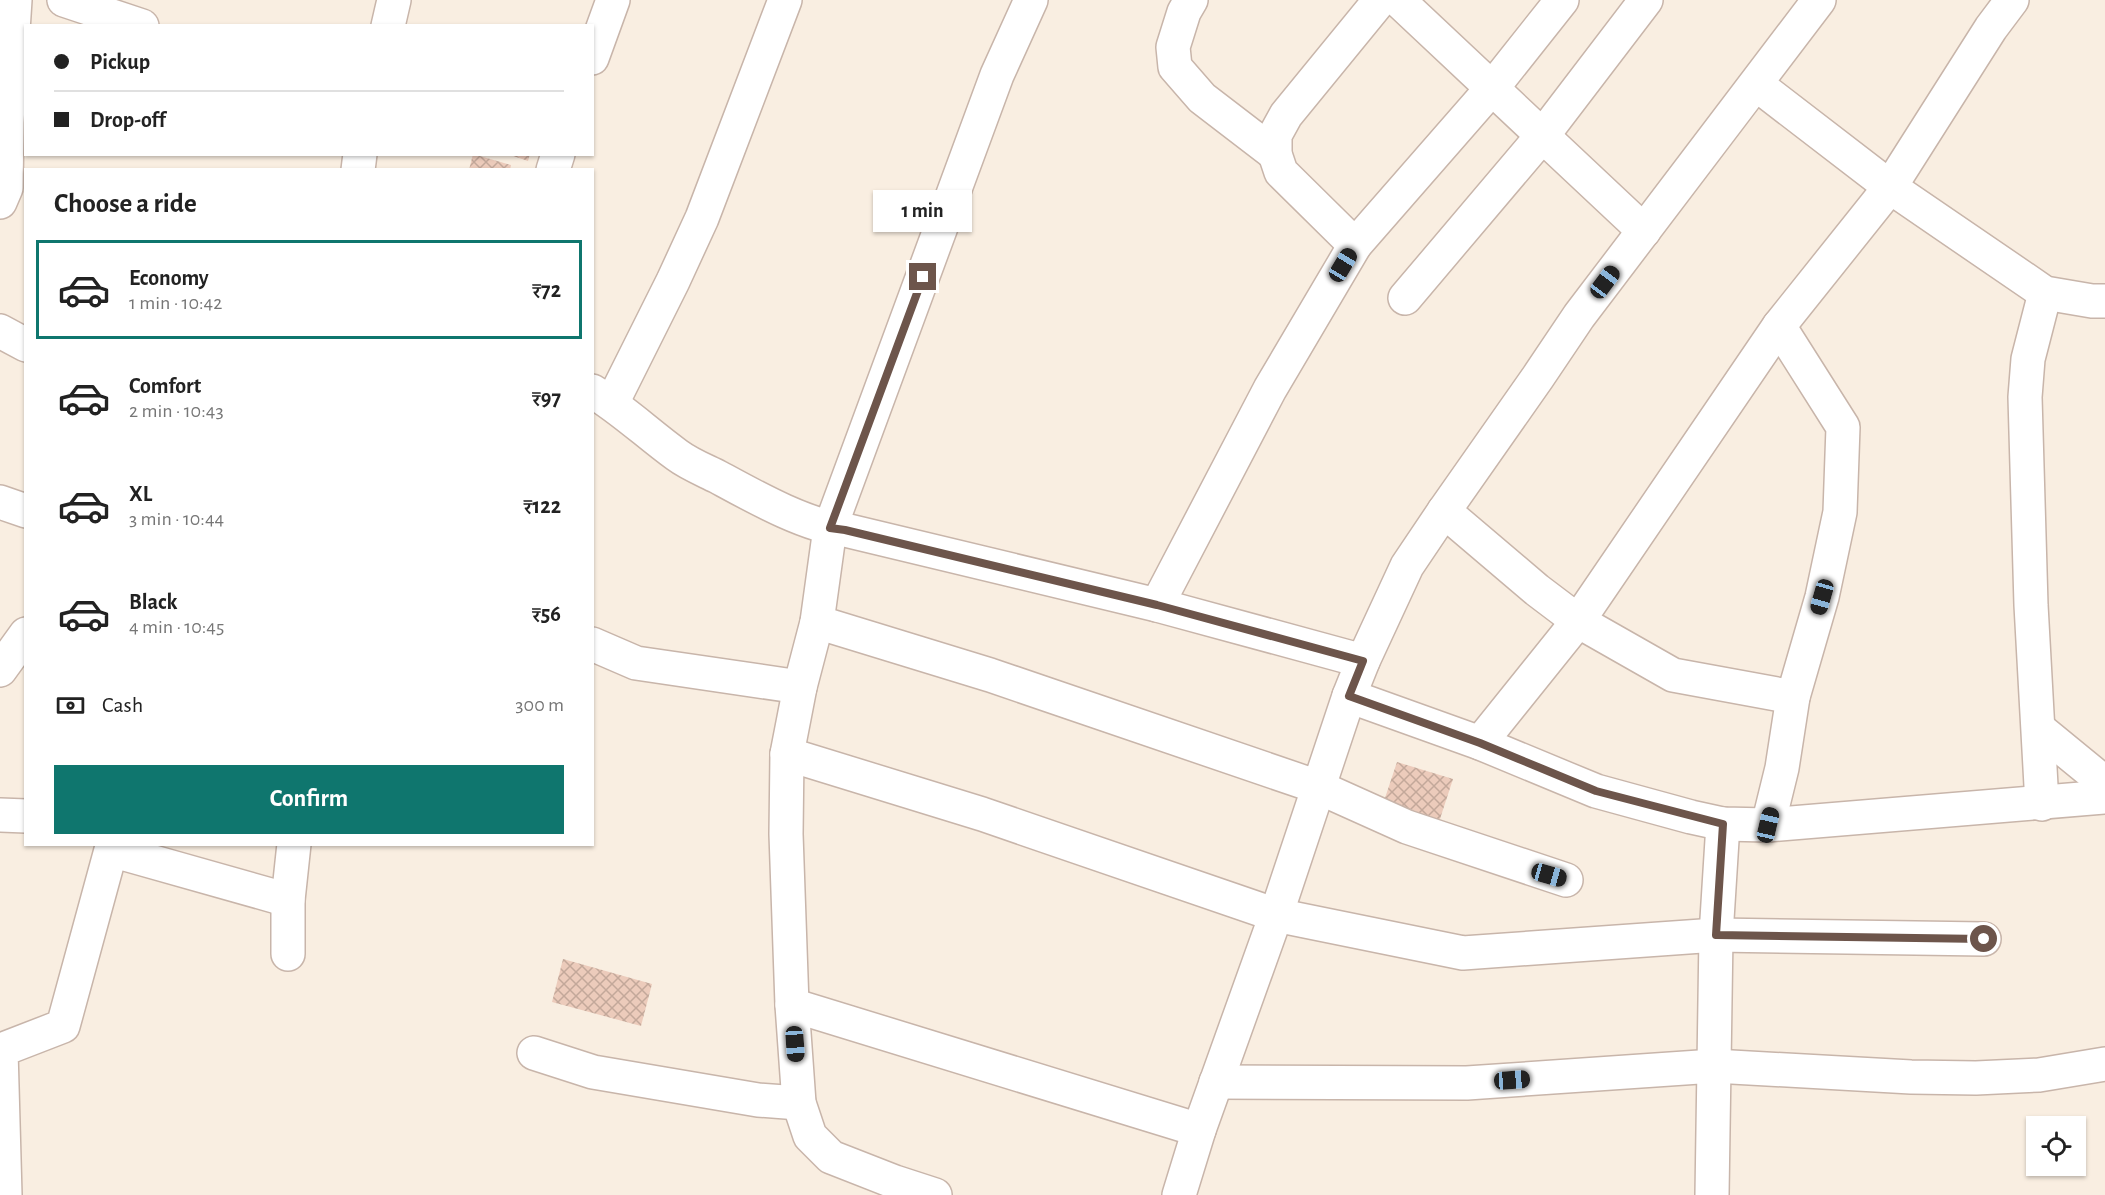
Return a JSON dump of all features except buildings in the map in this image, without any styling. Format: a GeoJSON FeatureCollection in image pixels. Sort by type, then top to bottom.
{"type":"FeatureCollection","features":[{"type":"Feature","properties":{"kind":"street"},"geometry":{"type":"LineString","coordinates":[[8,193],[7,122],[15,0]]}},
{"type":"Feature","properties":{"kind":"street"},"geometry":{"type":"LineString","coordinates":[[64,0],[136,24]]}},
{"type":"Feature","properties":{"kind":"street"},"geometry":{"type":"LineString","coordinates":[[388,24],[394,0]]}},
{"type":"Feature","properties":{"kind":"street"},"geometry":{"type":"LineString","coordinates":[[594,52],[613,0]]}},
{"type":"Feature","properties":{"kind":"street"},"geometry":{"type":"LineString","coordinates":[[785,0],[702,218],[673,282],[602,397],[680,457],[762,501],[830,528],[1157,605],[1363,661]]}},
{"type":"Feature","properties":{"kind":"street"},"geometry":{"type":"LineString","coordinates":[[935,1195],[891,1189],[831,1156],[810,1136],[799,1103],[792,1005],[786,834],[788,753],[800,687],[817,622],[830,528],[997,75],[1031,0]]}},
{"type":"Feature","properties":{"kind":"street"},"geometry":{"type":"LineString","coordinates":[[1191,0],[1184,12],[1173,47],[1175,67],[1202,98],[1275,154]]}},
{"type":"Feature","properties":{"kind":"street"},"geometry":{"type":"LineString","coordinates":[[1355,245],[1281,172],[1275,154],[1275,135],[1286,115],[1380,0]]}},
{"type":"Feature","properties":{"kind":"street"},"geometry":{"type":"LineString","coordinates":[[1398,0],[1644,231]]}},
{"type":"Feature","properties":{"kind":"street"},"geometry":{"type":"LineString","coordinates":[[1157,605],[1270,389],[1355,245],[1493,87],[1562,0]]}},
{"type":"Feature","properties":{"kind":"street"},"geometry":{"type":"LineString","coordinates":[[1405,298],[1543,135],[1646,0]]}},
{"type":"Feature","properties":{"kind":"street"},"geometry":{"type":"LineString","coordinates":[[1179,1195],[1199,1130],[1276,915],[1349,696],[1407,566],[1579,316],[1820,0]]}},
{"type":"Feature","properties":{"kind":"street"},"geometry":{"type":"LineString","coordinates":[[1480,743],[1578,621],[1779,326],[1890,187],[1991,28],[2012,0]]}},
{"type":"Feature","properties":{"kind":"street"},"geometry":{"type":"LineString","coordinates":[[1756,84],[1890,187],[2045,293],[2105,301]]}},
{"type":"Feature","properties":{"kind":"street"},"geometry":{"type":"LineString","coordinates":[[2042,804],[2031,605],[2025,397],[2028,359],[2045,293]]}},
{"type":"Feature","properties":{"kind":"street"},"geometry":{"type":"LineString","coordinates":[[1768,825],[1782,768],[1793,697],[1822,597],[1840,512],[1843,427],[1779,326]]}},
{"type":"Feature","properties":{"kind":"street"},"geometry":{"type":"LineString","coordinates":[[0,332],[24,344]]}},
{"type":"Feature","properties":{"kind":"street"},"geometry":{"type":"LineString","coordinates":[[0,502],[24,510]]}},
{"type":"Feature","properties":{"kind":"street"},"geometry":{"type":"LineString","coordinates":[[1443,511],[1537,590],[1578,621],[1673,675],[1793,697]]}},
{"type":"Feature","properties":{"kind":"street"},"geometry":{"type":"LineString","coordinates":[[817,622],[990,675],[1318,788],[1407,827],[1566,880]]}},
{"type":"Feature","properties":{"kind":"street"},"geometry":{"type":"LineString","coordinates":[[0,670],[24,637]]}},
{"type":"Feature","properties":{"kind":"street"},"geometry":{"type":"LineString","coordinates":[[594,646],[636,663],[800,687]]}},
{"type":"Feature","properties":{"kind":"street"},"geometry":{"type":"LineString","coordinates":[[1349,696],[1480,743],[1596,791],[1723,824],[1768,825],[2105,797]]}},
{"type":"Feature","properties":{"kind":"street"},"geometry":{"type":"LineString","coordinates":[[2039,729],[2105,783]]}},
{"type":"Feature","properties":{"kind":"street"},"geometry":{"type":"LineString","coordinates":[[788,753],[982,814],[1276,915],[1463,953],[1716,935],[1984,939]]}},
{"type":"Feature","properties":{"kind":"street"},"geometry":{"type":"LineString","coordinates":[[0,815],[24,816]]}},
{"type":"Feature","properties":{"kind":"street"},"geometry":{"type":"LineString","coordinates":[[1712,1195],[1716,935],[1723,824]]}},
{"type":"Feature","properties":{"kind":"street"},"geometry":{"type":"LineString","coordinates":[[288,954],[288,900],[294,846]]}},
{"type":"Feature","properties":{"kind":"street"},"geometry":{"type":"LineString","coordinates":[[4,1195],[1,1050],[63,1026],[108,847],[288,900]]}},
{"type":"Feature","properties":{"kind":"street"},"geometry":{"type":"LineString","coordinates":[[792,1005],[1199,1130]]}},
{"type":"Feature","properties":{"kind":"street"},"geometry":{"type":"LineString","coordinates":[[534,1053],[593,1072],[758,1100],[799,1103]]}},
{"type":"Feature","properties":{"kind":"street"},"geometry":{"type":"LineString","coordinates":[[1216,1082],[1467,1083],[1714,1065],[1911,1077],[1976,1078],[2039,1075],[2105,1064]]}},
{"type":"Feature","properties":{"kind":"route"},"geometry":{"type":"LineString","coordinates":[[923,277],[830,528],[970,559],[1157,605],[1363,661],[1349,696],[1480,743],[1596,791],[1723,824],[1716,935],[1984,939]]}}]}
